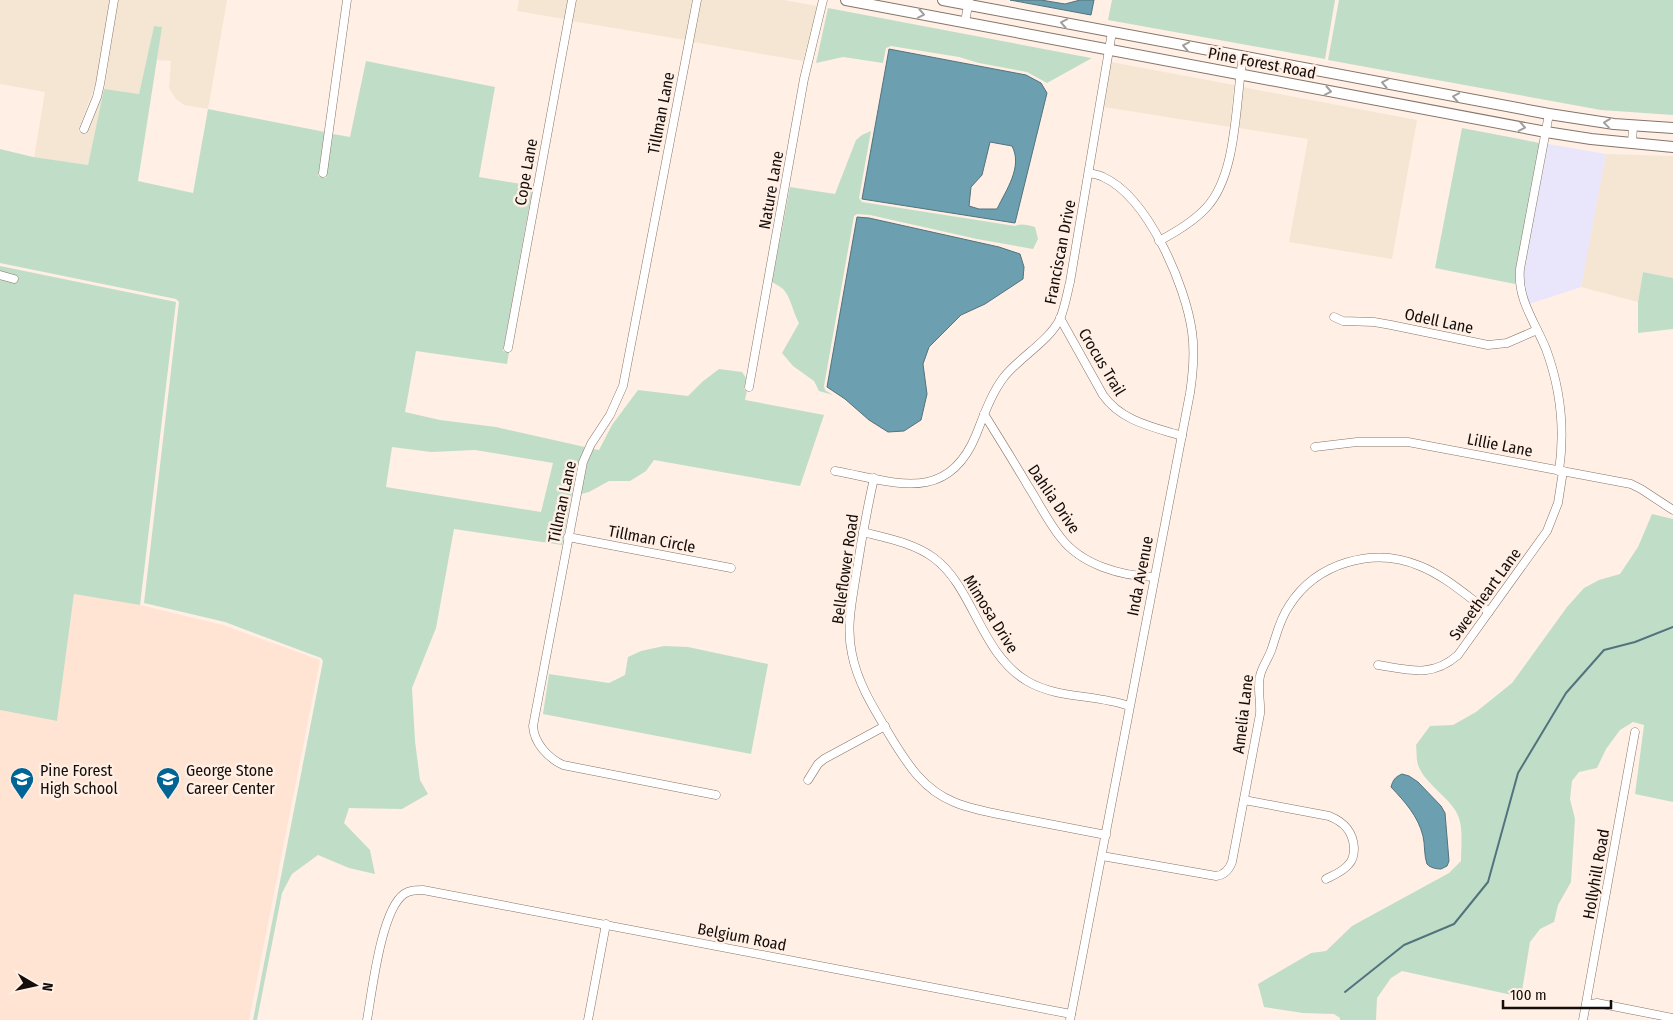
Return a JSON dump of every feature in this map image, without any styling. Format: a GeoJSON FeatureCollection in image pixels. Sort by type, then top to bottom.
{"type":"FeatureCollection","features":[{"type":"Feature","properties":{"kind":"main road","name":"Pine Forest Road"},"geometry":{"type":"LineString","coordinates":[[846,0],[1546,132],[1673,147]]}},
{"type":"Feature","properties":{"kind":"main road","name":"Pine Forest Road"},"geometry":{"type":"LineString","coordinates":[[943,0],[968,2],[1112,32],[1549,114],[1633,126],[1673,128]]}},
{"type":"Feature","properties":{"kind":"main road"},"geometry":{"type":"LineString","coordinates":[[1280,82],[1283,64]]}},
{"type":"Feature","properties":{"kind":"main road"},"geometry":{"type":"LineString","coordinates":[[1430,110],[1433,92]]}},
{"type":"Feature","properties":{"kind":"street"},"geometry":{"type":"LineString","coordinates":[[84,129],[100,84],[114,0]]}},
{"type":"Feature","properties":{"kind":"street"},"geometry":{"type":"LineString","coordinates":[[323,174],[348,0]]}},
{"type":"Feature","properties":{"kind":"street","name":"Cope Lane"},"geometry":{"type":"LineString","coordinates":[[508,348],[572,0]]}},
{"type":"Feature","properties":{"kind":"street","name":"Tillman Lane"},"geometry":{"type":"LineString","coordinates":[[697,0],[623,386],[610,415],[585,456],[533,726],[534,735],[543,750],[552,759],[563,765],[716,794]]}},
{"type":"Feature","properties":{"kind":"street","name":"Nature Lane"},"geometry":{"type":"LineString","coordinates":[[749,387],[804,79],[823,0]]}},
{"type":"Feature","properties":{"kind":"street"},"geometry":{"type":"LineString","coordinates":[[965,22],[968,2]]}},
{"type":"Feature","properties":{"kind":"street","name":"Franciscan Drive"},"geometry":{"type":"LineString","coordinates":[[835,471],[874,478],[884,482],[908,484],[930,482],[940,477],[955,466],[969,449],[992,395],[1005,376],[1054,328],[1060,318],[1070,282],[1112,32]]}},
{"type":"Feature","properties":{"kind":"street"},"geometry":{"type":"LineString","coordinates":[[1160,241],[1176,232],[1206,208],[1221,186],[1232,145],[1243,57]]}},
{"type":"Feature","properties":{"kind":"street","name":"Sweetheart Lane"},"geometry":{"type":"LineString","coordinates":[[1378,665],[1415,671],[1429,671],[1451,661],[1461,651],[1547,531],[1558,503],[1562,434],[1559,398],[1551,366],[1522,294],[1519,275],[1549,114]]}},
{"type":"Feature","properties":{"kind":"street"},"geometry":{"type":"LineString","coordinates":[[1632,143],[1633,126]]}},
{"type":"Feature","properties":{"kind":"street","name":"Inda Avenue"},"geometry":{"type":"LineString","coordinates":[[1070,1017],[1182,436],[1192,379],[1194,352],[1189,314],[1180,283],[1160,241],[1144,215],[1128,197],[1103,177],[1088,173]]}},
{"type":"Feature","properties":{"kind":"street"},"geometry":{"type":"LineString","coordinates":[[0,275],[14,279]]}},
{"type":"Feature","properties":{"kind":"street","name":"Odell Lane"},"geometry":{"type":"LineString","coordinates":[[1334,317],[1343,321],[1382,323],[1488,344],[1507,343],[1537,330]]}},
{"type":"Feature","properties":{"kind":"street","name":"Crocus Trail"},"geometry":{"type":"LineString","coordinates":[[1060,318],[1112,407],[1131,418],[1182,436]]}},
{"type":"Feature","properties":{"kind":"street","name":"Dahlia Drive"},"geometry":{"type":"LineString","coordinates":[[984,414],[1046,516],[1063,540],[1084,557],[1105,568],[1127,574],[1154,577]]}},
{"type":"Feature","properties":{"kind":"street","name":"Lillie Lane"},"geometry":{"type":"LineString","coordinates":[[1315,447],[1373,441],[1408,442],[1631,484],[1673,510]]}},
{"type":"Feature","properties":{"kind":"street","name":"Belleflower Road"},"geometry":{"type":"LineString","coordinates":[[874,478],[863,532],[850,617],[850,644],[854,664],[863,687],[913,771],[931,789],[962,805],[1106,835]]}},
{"type":"Feature","properties":{"kind":"street","name":"Mimosa Drive"},"geometry":{"type":"LineString","coordinates":[[863,532],[889,538],[920,549],[938,561],[954,581],[1003,662],[1026,681],[1064,694],[1104,698],[1129,706]]}},
{"type":"Feature","properties":{"kind":"street","name":"Tillman Circle"},"geometry":{"type":"LineString","coordinates":[[568,537],[731,568]]}},
{"type":"Feature","properties":{"kind":"street","name":"Amelia Lane"},"geometry":{"type":"LineString","coordinates":[[1102,856],[1216,876],[1224,874],[1228,870],[1232,862],[1260,714],[1260,673],[1272,650],[1278,627],[1283,617],[1294,599],[1311,581],[1337,566],[1358,559],[1375,557],[1400,560],[1420,566],[1437,575],[1489,612]]}},
{"type":"Feature","properties":{"kind":"street"},"geometry":{"type":"LineString","coordinates":[[808,780],[818,764],[824,759],[885,726]]}},
{"type":"Feature","properties":{"kind":"street","name":"Hollyhill Road"},"geometry":{"type":"LineString","coordinates":[[1583,1020],[1635,732]]}},
{"type":"Feature","properties":{"kind":"street"},"geometry":{"type":"LineString","coordinates":[[1244,800],[1328,816],[1341,821],[1351,835],[1354,850],[1352,858],[1344,869],[1326,879]]}},
{"type":"Feature","properties":{"kind":"street","name":"Belgium Road"},"geometry":{"type":"LineString","coordinates":[[368,1020],[386,924],[398,898],[408,892],[423,890],[606,924],[1070,1017]]}},
{"type":"Feature","properties":{"kind":"street"},"geometry":{"type":"LineString","coordinates":[[588,1020],[606,924]]}},
{"type":"Feature","properties":{"kind":"street"},"geometry":{"type":"LineString","coordinates":[[1586,1005],[1597,1003],[1673,1018]]}},
{"type":"Feature","properties":{"kind":"shaded area"},"geometry":{"type":"Polygon","coordinates":[[[0,0],[110,0],[96,83],[78,131],[86,134],[105,85],[118,0],[227,0],[208,109],[184,105],[176,99],[169,88],[171,61],[157,60],[161,27],[154,26],[139,94],[104,90],[88,165],[34,158],[45,92],[0,84],[0,0]]]}},
{"type":"Feature","properties":{"kind":"shaded area"},"geometry":{"type":"Polygon","coordinates":[[[519,0],[568,0],[564,19],[517,11],[519,0]]]}},
{"type":"Feature","properties":{"kind":"shaded area"},"geometry":{"type":"Polygon","coordinates":[[[576,0],[692,0],[685,40],[572,21],[576,0]]]}},
{"type":"Feature","properties":{"kind":"shaded area"},"geometry":{"type":"Polygon","coordinates":[[[701,0],[784,0],[817,6],[803,61],[693,42],[701,0]]]}},
{"type":"Feature","properties":{"kind":"shaded area"},"geometry":{"type":"Polygon","coordinates":[[[1111,62],[1234,85],[1230,127],[1104,107],[1111,62]]]}},
{"type":"Feature","properties":{"kind":"shaded area"},"geometry":{"type":"Polygon","coordinates":[[[1242,87],[1417,120],[1392,259],[1289,242],[1308,139],[1239,128],[1242,87]]]}},
{"type":"Feature","properties":{"kind":"shaded area"},"geometry":{"type":"Polygon","coordinates":[[[1548,144],[1606,154],[1581,287],[1529,304],[1524,287],[1524,269],[1548,144]]]}},
{"type":"Feature","properties":{"kind":"shaded area"},"geometry":{"type":"Polygon","coordinates":[[[1606,154],[1673,156],[1673,278],[1643,272],[1638,302],[1581,287],[1606,154]]]}},
{"type":"Feature","properties":{"kind":"shaded area","name":"George Stone Career Center"},"geometry":{"type":"Polygon","coordinates":[[[74,593],[140,605],[223,625],[320,660],[249,1020],[0,1020],[0,710],[57,721],[74,593]]]}},
{"type":"Feature","properties":{"kind":"green space"},"geometry":{"type":"Polygon","coordinates":[[[1112,0],[1335,0],[1325,59],[1108,20],[1112,0]]]}},
{"type":"Feature","properties":{"kind":"green space"},"geometry":{"type":"Polygon","coordinates":[[[1339,0],[1673,0],[1673,115],[1601,110],[1328,60],[1339,0]]]}},
{"type":"Feature","properties":{"kind":"green space"},"geometry":{"type":"Polygon","coordinates":[[[828,8],[1092,58],[1047,83],[1027,72],[979,63],[959,57],[891,46],[886,48],[883,63],[843,57],[816,63],[828,8]]]}},
{"type":"Feature","properties":{"kind":"green space"},"geometry":{"type":"Polygon","coordinates":[[[154,26],[162,27],[138,181],[193,193],[208,109],[325,132],[318,176],[326,178],[333,134],[350,137],[366,61],[495,87],[479,177],[533,186],[503,351],[509,352],[507,364],[416,351],[405,412],[440,420],[496,427],[585,447],[577,467],[562,545],[454,529],[436,628],[412,688],[415,741],[420,780],[428,794],[402,809],[349,808],[344,823],[370,850],[375,874],[349,868],[318,855],[292,874],[282,893],[257,1020],[253,1020],[323,661],[321,658],[225,622],[144,603],[179,302],[176,299],[0,263],[0,149],[33,157],[88,165],[104,89],[139,94],[154,26]],[[392,447],[386,487],[541,512],[553,463],[475,450],[431,452],[392,447]]]}},
{"type":"Feature","properties":{"kind":"green space"},"geometry":{"type":"Polygon","coordinates":[[[1462,128],[1540,143],[1516,268],[1515,284],[1435,268],[1462,128]]]}},
{"type":"Feature","properties":{"kind":"green space"},"geometry":{"type":"Polygon","coordinates":[[[871,131],[859,198],[862,202],[1015,226],[1027,225],[1035,227],[1038,239],[1033,249],[977,239],[870,215],[857,214],[854,216],[824,386],[825,390],[833,395],[819,391],[814,381],[793,366],[782,353],[799,323],[786,292],[772,282],[790,187],[835,194],[856,140],[871,131]]]}},
{"type":"Feature","properties":{"kind":"green space"},"geometry":{"type":"Polygon","coordinates":[[[0,266],[176,302],[140,605],[74,594],[57,721],[0,710],[0,266]]]}},
{"type":"Feature","properties":{"kind":"green space"},"geometry":{"type":"Polygon","coordinates":[[[1643,272],[1673,278],[1673,329],[1638,333],[1638,302],[1643,272]]]}},
{"type":"Feature","properties":{"kind":"green space"},"geometry":{"type":"Polygon","coordinates":[[[719,369],[742,372],[746,378],[744,389],[747,390],[745,400],[824,415],[800,486],[654,460],[646,471],[630,481],[609,481],[589,492],[581,494],[587,463],[593,449],[599,450],[612,425],[638,390],[688,396],[719,369]]]}},
{"type":"Feature","properties":{"kind":"green space"},"geometry":{"type":"Polygon","coordinates":[[[1652,514],[1673,519],[1673,802],[1635,794],[1644,725],[1633,722],[1620,730],[1606,749],[1597,768],[1579,772],[1572,781],[1570,799],[1575,819],[1571,882],[1558,905],[1554,922],[1540,929],[1530,942],[1521,997],[1402,971],[1391,978],[1377,998],[1376,1020],[1340,1020],[1334,1014],[1303,1013],[1264,1007],[1258,984],[1311,953],[1326,951],[1352,926],[1449,873],[1461,861],[1459,818],[1456,811],[1422,772],[1417,763],[1416,745],[1430,726],[1453,725],[1476,712],[1512,683],[1567,607],[1584,588],[1599,580],[1620,574],[1638,547],[1652,514]]]}},
{"type":"Feature","properties":{"kind":"green space"},"geometry":{"type":"Polygon","coordinates":[[[664,646],[688,647],[768,664],[751,754],[543,714],[549,674],[609,683],[625,675],[628,657],[641,651],[664,646]]]}},
{"type":"Feature","properties":{"kind":"water"},"geometry":{"type":"Polygon","coordinates":[[[1010,0],[1041,0],[1065,4],[1080,0],[1094,0],[1091,15],[1010,0]]]}},
{"type":"Feature","properties":{"kind":"water"},"geometry":{"type":"Polygon","coordinates":[[[889,49],[1026,75],[1041,83],[1047,93],[1015,223],[862,199],[889,49]],[[990,142],[982,175],[971,187],[969,206],[979,209],[997,209],[1009,186],[1016,162],[1012,146],[990,142]]]}},
{"type":"Feature","properties":{"kind":"water"},"geometry":{"type":"Polygon","coordinates":[[[857,217],[869,218],[999,247],[1020,254],[1024,267],[1023,279],[985,304],[961,315],[929,347],[923,364],[927,394],[921,420],[904,431],[888,432],[869,420],[845,399],[827,387],[857,217]]]}},
{"type":"Feature","properties":{"kind":"water"},"geometry":{"type":"Polygon","coordinates":[[[1402,774],[1418,782],[1441,806],[1445,813],[1449,861],[1447,866],[1441,869],[1427,864],[1423,836],[1418,822],[1391,787],[1395,779],[1402,774]]]}},
{"type":"Feature","properties":{"kind":"waterway"},"geometry":{"type":"LineString","coordinates":[[1345,992],[1404,945],[1454,924],[1488,882],[1518,773],[1566,693],[1604,650],[1635,642],[1673,627]]}},
{"type":"Feature","properties":{"kind":"place","name":"Pine Forest High School"},"geometry":{"type":"Point","coordinates":[22,800]}},
{"type":"Feature","properties":{"kind":"place","name":"George Stone Career Center"},"geometry":{"type":"Point","coordinates":[168,800]}}]}
